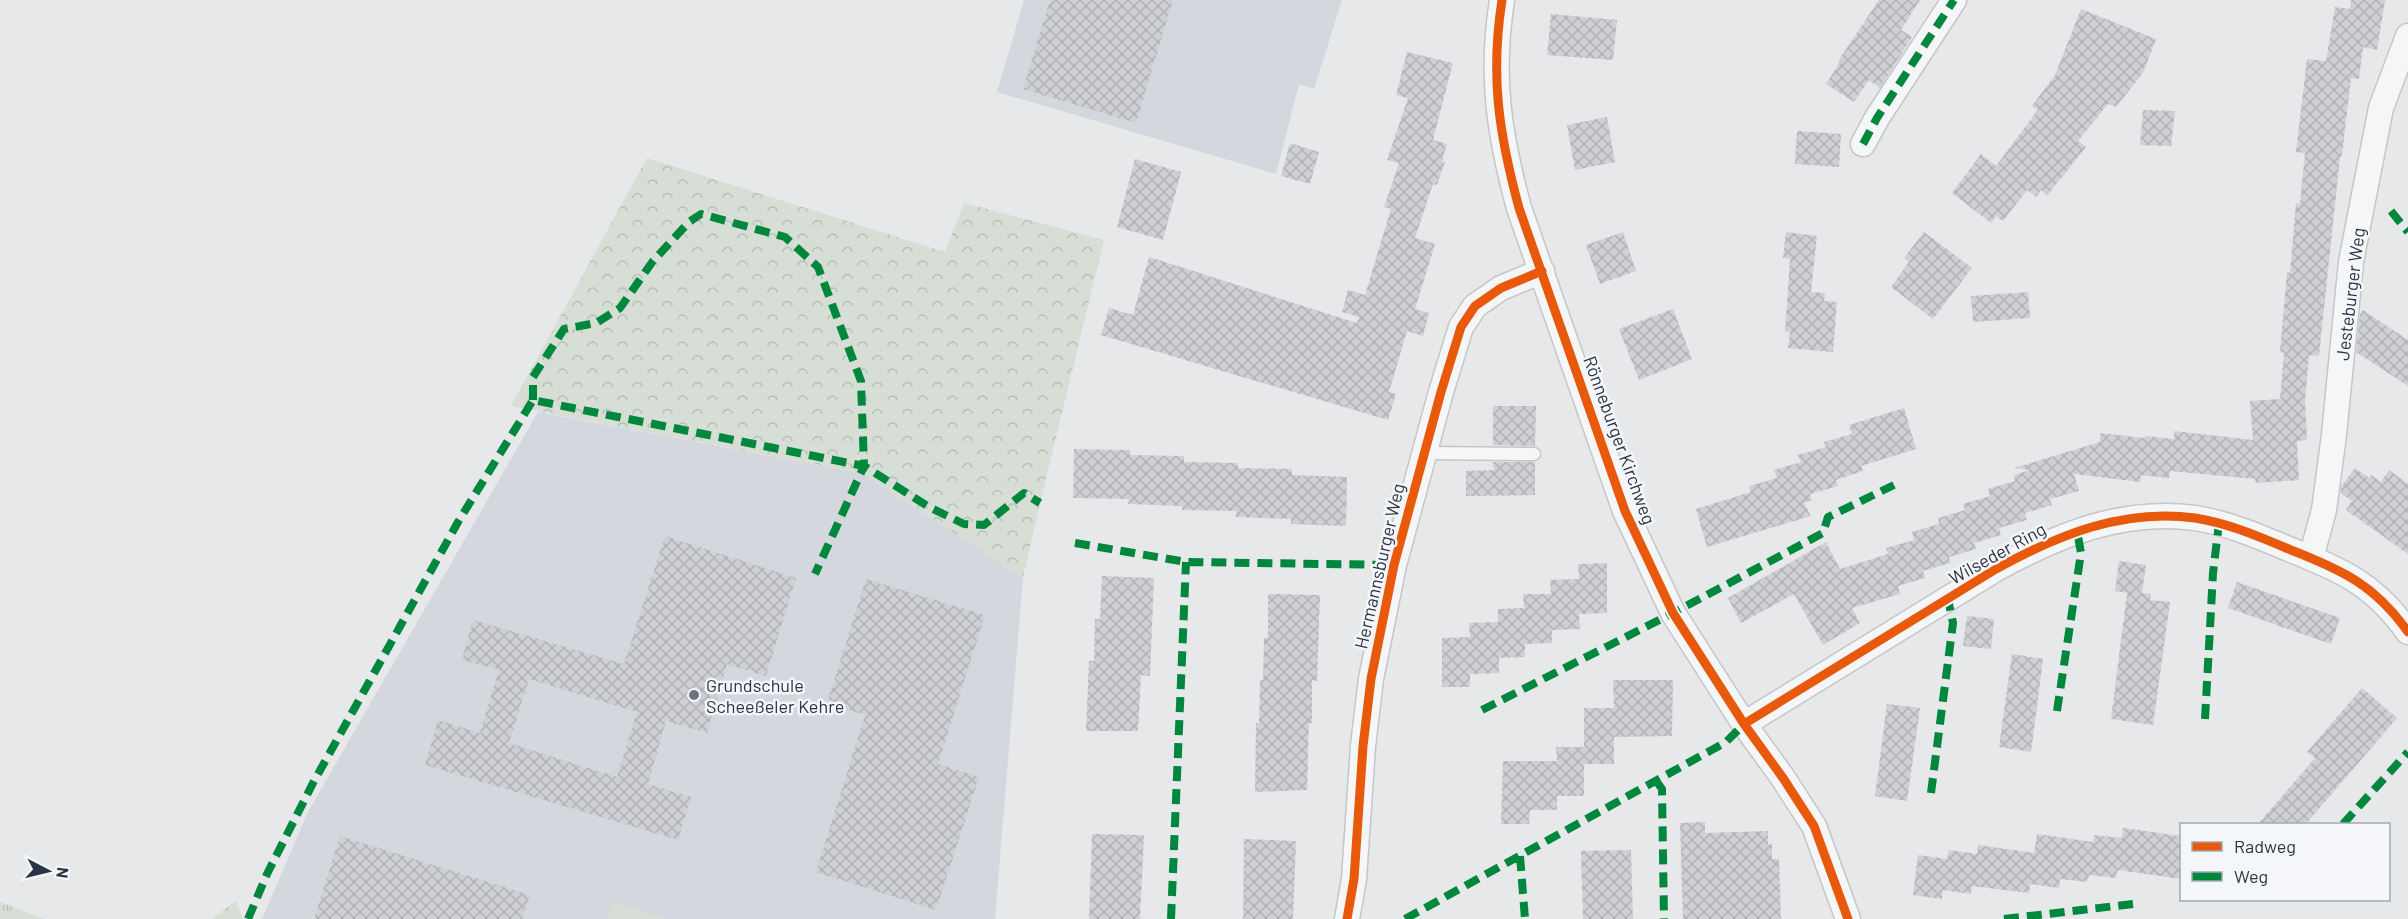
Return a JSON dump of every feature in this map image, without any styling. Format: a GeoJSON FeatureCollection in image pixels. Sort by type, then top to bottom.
{"type":"FeatureCollection","features":[{"type":"Feature","properties":{"kind":"street","name":"Rönneburger Kirchweg"},"geometry":{"type":"LineString","coordinates":[[1502,0],[1496,48],[1498,120],[1519,208],[1625,511],[1673,614],[1814,826],[1848,919]]}},
{"type":"Feature","properties":{"kind":"street"},"geometry":{"type":"LineString","coordinates":[[1863,144],[1877,118],[1954,0]]}},
{"type":"Feature","properties":{"kind":"street","name":"Jesteburger Weg"},"geometry":{"type":"LineString","coordinates":[[2311,558],[2324,510],[2334,435],[2351,262],[2381,108],[2408,36]]}},
{"type":"Feature","properties":{"kind":"street","name":"Hermannsburger Weg"},"geometry":{"type":"LineString","coordinates":[[1347,919],[1354,879],[1363,746],[1371,679],[1394,565],[1451,360],[1467,315],[1486,296],[1542,271]]}},
{"type":"Feature","properties":{"kind":"street","name":"Wilseder Ring"},"geometry":{"type":"LineString","coordinates":[[1744,724],[1996,569],[2052,540],[2098,525],[2136,517],[2197,518],[2248,533],[2311,558],[2366,585],[2395,614],[2408,632]]}},
{"type":"Feature","properties":{"kind":"lane"},"geometry":{"type":"LineString","coordinates":[[1424,453],[1534,454]]}},
{"type":"Feature","properties":{"kind":"shaded area"},"geometry":{"type":"Polygon","coordinates":[[[1024,0],[1342,0],[1314,89],[1299,84],[1276,174],[997,92],[1024,0]]]}},
{"type":"Feature","properties":{"kind":"shaded area","name":"Grundschule Scheeßeler Kehre"},"geometry":{"type":"Polygon","coordinates":[[[538,412],[861,473],[1023,577],[995,919],[262,919],[308,812],[538,412]]]}},
{"type":"Feature","properties":{"kind":"green space"},"geometry":{"type":"Polygon","coordinates":[[[647,158],[945,252],[964,203],[1104,240],[1023,577],[861,473],[511,406],[647,158]]]}},
{"type":"Feature","properties":{"kind":"green space"},"geometry":{"type":"Polygon","coordinates":[[[236,901],[243,919],[212,919],[236,901]]]}},
{"type":"Feature","properties":{"kind":"green space"},"geometry":{"type":"Polygon","coordinates":[[[0,902],[44,919],[0,919],[0,902]]]}},
{"type":"Feature","properties":{"kind":"green space"},"geometry":{"type":"Polygon","coordinates":[[[612,902],[666,919],[607,919],[612,902]]]}},
{"type":"Feature","properties":{"kind":"building"},"geometry":{"type":"Polygon","coordinates":[[[1050,0],[1173,0],[1136,123],[1023,89],[1050,0]]]}},
{"type":"Feature","properties":{"kind":"building"},"geometry":{"type":"Polygon","coordinates":[[[1879,0],[1920,0],[1901,30],[1912,37],[1880,88],[1869,80],[1854,102],[1826,84],[1840,62],[1838,61],[1879,0]]]}},
{"type":"Feature","properties":{"kind":"building"},"geometry":{"type":"Polygon","coordinates":[[[2351,0],[2385,0],[2377,50],[2363,47],[2359,79],[2351,78],[2340,157],[2319,356],[2309,355],[2305,402],[2307,440],[2297,441],[2299,480],[2256,483],[2255,479],[2170,471],[2169,478],[2141,475],[2140,482],[2074,474],[2079,491],[2050,499],[2052,505],[2025,513],[2027,520],[1999,528],[2001,535],[1974,543],[1976,549],[1949,557],[1950,563],[1923,571],[1925,578],[1898,586],[1900,594],[1852,608],[1860,623],[1823,645],[1794,594],[1741,623],[1728,598],[1826,542],[1840,569],[1888,554],[1886,548],[1914,540],[1912,532],[1939,524],[1938,518],[1965,510],[1963,504],[1990,496],[1988,489],[2015,481],[2014,475],[2030,470],[2014,468],[2100,442],[2100,433],[2174,439],[2174,431],[2253,440],[2250,401],[2280,399],[2284,353],[2280,352],[2287,272],[2290,273],[2296,203],[2300,204],[2305,153],[2296,152],[2307,59],[2326,61],[2335,7],[2350,9],[2351,0]]]}},
{"type":"Feature","properties":{"kind":"building"},"geometry":{"type":"Polygon","coordinates":[[[2081,9],[2156,39],[2143,73],[2116,107],[2108,104],[2078,141],[2086,147],[2047,196],[2041,190],[2036,197],[2027,190],[2003,221],[1996,216],[1991,223],[1952,193],[1981,154],[1996,166],[2038,110],[2032,106],[2055,75],[2081,9]]]}},
{"type":"Feature","properties":{"kind":"building"},"geometry":{"type":"Polygon","coordinates":[[[1551,14],[1617,20],[1613,60],[1547,55],[1551,14]]]}},
{"type":"Feature","properties":{"kind":"building"},"geometry":{"type":"Polygon","coordinates":[[[1407,52],[1453,63],[1433,140],[1447,144],[1442,161],[1445,162],[1437,185],[1433,184],[1415,238],[1435,244],[1415,309],[1429,313],[1423,336],[1407,331],[1389,392],[1396,394],[1388,420],[1101,335],[1109,308],[1133,315],[1149,257],[1357,323],[1359,317],[1342,312],[1348,290],[1365,295],[1391,209],[1384,207],[1399,163],[1387,160],[1408,98],[1396,95],[1407,52]]]}},
{"type":"Feature","properties":{"kind":"building"},"geometry":{"type":"Polygon","coordinates":[[[2143,110],[2175,111],[2171,146],[2140,145],[2143,110]]]}},
{"type":"Feature","properties":{"kind":"building"},"geometry":{"type":"Polygon","coordinates":[[[1607,117],[1615,162],[1575,170],[1567,125],[1607,117]]]}},
{"type":"Feature","properties":{"kind":"building"},"geometry":{"type":"Polygon","coordinates":[[[1797,131],[1841,134],[1839,167],[1795,164],[1797,131]]]}},
{"type":"Feature","properties":{"kind":"building"},"geometry":{"type":"Polygon","coordinates":[[[1290,143],[1319,152],[1310,184],[1281,176],[1290,143]]]}},
{"type":"Feature","properties":{"kind":"building"},"geometry":{"type":"Polygon","coordinates":[[[1135,159],[1181,172],[1163,240],[1117,227],[1135,159]]]}},
{"type":"Feature","properties":{"kind":"building"},"geometry":{"type":"Polygon","coordinates":[[[1623,232],[1636,271],[1600,284],[1586,245],[1623,232]]]}},
{"type":"Feature","properties":{"kind":"building"},"geometry":{"type":"Polygon","coordinates":[[[1786,232],[1817,236],[1811,292],[1825,293],[1824,301],[1837,302],[1833,352],[1788,348],[1790,332],[1785,332],[1790,259],[1783,258],[1786,232]]]}},
{"type":"Feature","properties":{"kind":"building"},"geometry":{"type":"Polygon","coordinates":[[[1924,232],[1972,268],[1933,319],[1891,287],[1909,262],[1904,258],[1924,232]]]}},
{"type":"Feature","properties":{"kind":"building"},"geometry":{"type":"Polygon","coordinates":[[[2028,292],[2030,318],[1973,322],[1971,296],[2028,292]]]}},
{"type":"Feature","properties":{"kind":"building"},"geometry":{"type":"Polygon","coordinates":[[[1673,309],[1692,359],[1639,380],[1619,329],[1673,309]]]}},
{"type":"Feature","properties":{"kind":"building"},"geometry":{"type":"Polygon","coordinates":[[[2363,310],[2408,340],[2408,386],[2356,352],[2360,314],[2363,310]]]}},
{"type":"Feature","properties":{"kind":"building"},"geometry":{"type":"Polygon","coordinates":[[[1493,406],[1536,406],[1535,446],[1493,445],[1493,406]]]}},
{"type":"Feature","properties":{"kind":"building"},"geometry":{"type":"Polygon","coordinates":[[[1904,408],[1916,449],[1861,466],[1863,471],[1836,480],[1838,486],[1810,494],[1812,500],[1804,503],[1811,516],[1707,547],[1696,509],[1751,492],[1749,486],[1777,478],[1774,470],[1801,462],[1798,455],[1826,447],[1824,442],[1852,434],[1849,425],[1904,408]]]}},
{"type":"Feature","properties":{"kind":"building"},"geometry":{"type":"Polygon","coordinates":[[[1074,449],[1130,450],[1130,455],[1184,456],[1184,462],[1238,463],[1238,468],[1292,469],[1292,475],[1347,477],[1346,526],[1291,524],[1291,519],[1236,517],[1236,511],[1182,510],[1182,506],[1128,504],[1129,499],[1073,498],[1074,449]]]}},
{"type":"Feature","properties":{"kind":"building"},"geometry":{"type":"Polygon","coordinates":[[[1493,462],[1535,462],[1535,495],[1466,496],[1466,471],[1494,470],[1493,462]]]}},
{"type":"Feature","properties":{"kind":"building"},"geometry":{"type":"Polygon","coordinates":[[[2355,468],[2369,478],[2371,475],[2381,482],[2389,470],[2408,484],[2408,554],[2346,510],[2352,501],[2341,493],[2341,487],[2355,468]]]}},
{"type":"Feature","properties":{"kind":"building"},"geometry":{"type":"Polygon","coordinates":[[[665,536],[796,578],[766,676],[727,664],[707,733],[666,721],[648,784],[691,797],[678,840],[425,765],[438,720],[480,733],[499,670],[462,660],[473,620],[624,664],[665,536]],[[529,679],[509,743],[617,777],[637,712],[529,679]]]}},
{"type":"Feature","properties":{"kind":"building"},"geometry":{"type":"Polygon","coordinates":[[[2119,561],[2146,565],[2142,593],[2151,594],[2150,600],[2170,602],[2153,725],[2111,719],[2127,593],[2115,591],[2119,561]]]}},
{"type":"Feature","properties":{"kind":"building"},"geometry":{"type":"Polygon","coordinates":[[[1607,563],[1607,613],[1579,614],[1580,629],[1552,630],[1552,643],[1525,644],[1525,657],[1499,658],[1499,673],[1470,674],[1470,687],[1442,687],[1442,638],[1470,637],[1469,623],[1498,622],[1498,609],[1524,608],[1523,594],[1551,594],[1550,580],[1579,579],[1578,564],[1607,563]]]}},
{"type":"Feature","properties":{"kind":"building"},"geometry":{"type":"Polygon","coordinates":[[[1102,576],[1154,578],[1150,676],[1141,675],[1138,731],[1086,731],[1089,661],[1094,661],[1095,619],[1100,619],[1102,576]]]}},
{"type":"Feature","properties":{"kind":"building"},"geometry":{"type":"Polygon","coordinates":[[[866,579],[985,615],[938,764],[979,777],[936,910],[816,872],[865,715],[827,703],[866,579]]]}},
{"type":"Feature","properties":{"kind":"building"},"geometry":{"type":"Polygon","coordinates":[[[2237,582],[2340,618],[2331,644],[2228,608],[2237,582]]]}},
{"type":"Feature","properties":{"kind":"building"},"geometry":{"type":"Polygon","coordinates":[[[1268,594],[1320,595],[1317,681],[1312,680],[1312,723],[1309,723],[1307,790],[1255,792],[1256,723],[1259,723],[1264,638],[1268,638],[1268,594]]]}},
{"type":"Feature","properties":{"kind":"building"},"geometry":{"type":"Polygon","coordinates":[[[1967,616],[1994,619],[1991,649],[1963,646],[1967,616]]]}},
{"type":"Feature","properties":{"kind":"building"},"geometry":{"type":"Polygon","coordinates":[[[2012,654],[2043,659],[2031,752],[1999,747],[2012,654]]]}},
{"type":"Feature","properties":{"kind":"building"},"geometry":{"type":"Polygon","coordinates":[[[1613,680],[1673,680],[1672,736],[1614,737],[1614,764],[1584,764],[1584,796],[1557,796],[1557,810],[1530,810],[1529,824],[1501,824],[1503,761],[1557,761],[1556,747],[1584,747],[1584,708],[1614,708],[1613,680]]]}},
{"type":"Feature","properties":{"kind":"building"},"geometry":{"type":"Polygon","coordinates":[[[2362,688],[2397,718],[2307,823],[2259,823],[2315,758],[2307,752],[2362,688]]]}},
{"type":"Feature","properties":{"kind":"building"},"geometry":{"type":"Polygon","coordinates":[[[1887,704],[1920,708],[1907,801],[1875,796],[1887,704]]]}},
{"type":"Feature","properties":{"kind":"building"},"geometry":{"type":"Polygon","coordinates":[[[1705,822],[1705,833],[1768,831],[1768,845],[1772,844],[1772,859],[1779,859],[1781,919],[1683,919],[1680,823],[1705,822]]]}},
{"type":"Feature","properties":{"kind":"building"},"geometry":{"type":"Polygon","coordinates":[[[2123,828],[2180,836],[2180,879],[2118,870],[2116,878],[2089,875],[2087,882],[2060,879],[2059,888],[2030,884],[2029,893],[1972,886],[1971,894],[1943,890],[1942,899],[1913,895],[1918,855],[1947,859],[1949,850],[1977,854],[1978,845],[2034,853],[2037,834],[2093,842],[2094,835],[2122,838],[2123,828]]]}},
{"type":"Feature","properties":{"kind":"building"},"geometry":{"type":"Polygon","coordinates":[[[1092,834],[1144,835],[1140,919],[1089,919],[1092,834]]]}},
{"type":"Feature","properties":{"kind":"building"},"geometry":{"type":"Polygon","coordinates":[[[340,836],[530,895],[522,919],[314,919],[340,836]]]}},
{"type":"Feature","properties":{"kind":"building"},"geometry":{"type":"Polygon","coordinates":[[[1244,839],[1296,841],[1293,919],[1243,919],[1244,839]]]}},
{"type":"Feature","properties":{"kind":"building"},"geometry":{"type":"Polygon","coordinates":[[[1631,850],[1633,919],[1583,919],[1581,851],[1631,850]]]}},
{"type":"Feature","properties":{"kind":"marked path"},"geometry":{"type":"LineString","coordinates":[[1863,144],[1877,118],[1954,0]]}},
{"type":"Feature","properties":{"kind":"marked path"},"geometry":{"type":"LineString","coordinates":[[2391,211],[2408,232]]}},
{"type":"Feature","properties":{"kind":"marked path"},"geometry":{"type":"LineString","coordinates":[[533,400],[533,377],[564,329],[596,323],[620,308],[653,261],[689,222],[701,214],[785,237],[818,267],[861,381],[864,466],[815,574]]}},
{"type":"Feature","properties":{"kind":"marked path"},"geometry":{"type":"LineString","coordinates":[[248,919],[267,874],[313,783],[458,522],[533,400],[864,466],[929,507],[964,524],[984,525],[1024,493],[1040,503]]}},
{"type":"Feature","properties":{"kind":"marked path"},"geometry":{"type":"LineString","coordinates":[[1482,710],[1673,613],[1823,533],[1828,517],[1894,485]]}},
{"type":"Feature","properties":{"kind":"marked path"},"geometry":{"type":"LineString","coordinates":[[2205,719],[2213,573],[2219,523]]}},
{"type":"Feature","properties":{"kind":"marked path"},"geometry":{"type":"LineString","coordinates":[[2057,711],[2081,553],[2077,531]]}},
{"type":"Feature","properties":{"kind":"marked path"},"geometry":{"type":"LineString","coordinates":[[1075,543],[1186,562],[1394,565]]}},
{"type":"Feature","properties":{"kind":"marked path"},"geometry":{"type":"LineString","coordinates":[[1171,919],[1186,562]]}},
{"type":"Feature","properties":{"kind":"marked path"},"geometry":{"type":"LineString","coordinates":[[1931,793],[1953,623],[1948,599]]}},
{"type":"Feature","properties":{"kind":"marked path"},"geometry":{"type":"LineString","coordinates":[[1405,919],[1726,742],[1744,724]]}},
{"type":"Feature","properties":{"kind":"marked path"},"geometry":{"type":"LineString","coordinates":[[2344,823],[2408,752]]}},
{"type":"Feature","properties":{"kind":"marked path"},"geometry":{"type":"LineString","coordinates":[[1657,782],[1662,789],[1664,919]]}},
{"type":"Feature","properties":{"kind":"marked path"},"geometry":{"type":"LineString","coordinates":[[1520,856],[1525,919]]}},
{"type":"Feature","properties":{"kind":"marked path"},"geometry":{"type":"LineString","coordinates":[[2004,919],[2133,904]]}},
{"type":"Feature","properties":{"kind":"cycle path"},"geometry":{"type":"LineString","coordinates":[[1502,0],[1498,28],[1497,80],[1502,130],[1512,181],[1519,208],[1625,511],[1673,613],[1744,724],[1814,826],[1848,919]]}},
{"type":"Feature","properties":{"kind":"cycle path"},"geometry":{"type":"LineString","coordinates":[[1347,919],[1354,879],[1363,746],[1371,679],[1394,565],[1441,392],[1461,327],[1475,306],[1501,288],[1542,271]]}},
{"type":"Feature","properties":{"kind":"cycle path"},"geometry":{"type":"LineString","coordinates":[[1744,724],[2019,557],[2067,535],[2092,527],[2142,517],[2195,518],[2220,523],[2309,557],[2342,572],[2370,591],[2396,616],[2408,632]]}},
{"type":"Feature","properties":{"kind":"place","name":"Grundschule Scheeßeler Kehre"},"geometry":{"type":"Point","coordinates":[694,695]}}]}
